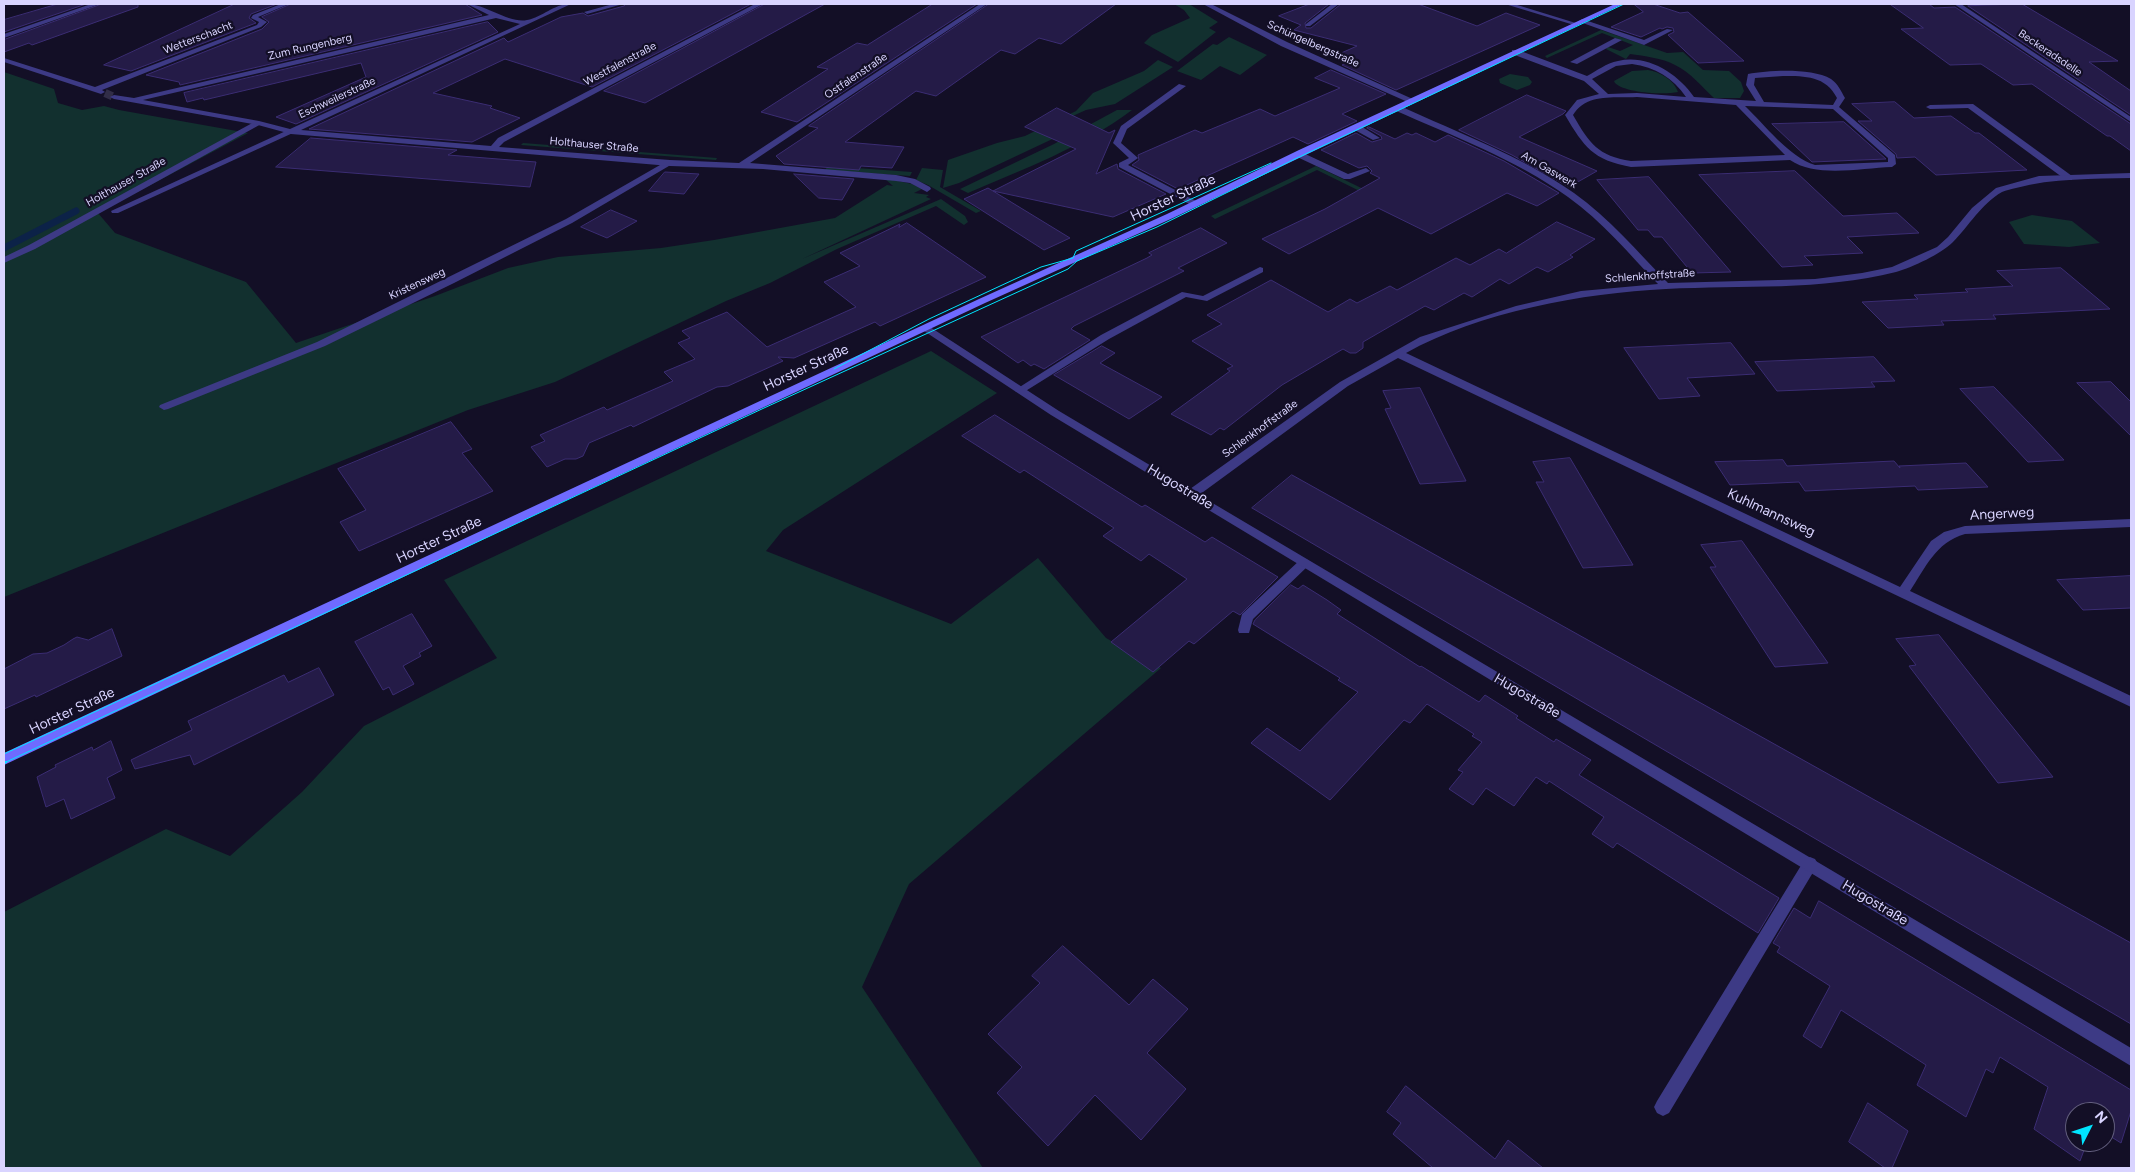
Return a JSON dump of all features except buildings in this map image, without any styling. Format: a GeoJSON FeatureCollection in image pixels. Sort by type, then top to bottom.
{"type":"FeatureCollection","features":[{"type":"Feature","properties":{"kind":"main road","name":"Horster Straße"},"geometry":{"type":"LineString","coordinates":[[4,759],[1620,4]]}},
{"type":"Feature","properties":{"kind":"street"},"geometry":{"type":"LineString","coordinates":[[4,36],[98,4]]}},
{"type":"Feature","properties":{"kind":"street","name":"Wetterschacht"},"geometry":{"type":"LineString","coordinates":[[95,90],[260,26],[264,22],[254,18],[254,16],[286,4]]}},
{"type":"Feature","properties":{"kind":"street"},"geometry":{"type":"LineString","coordinates":[[470,4],[496,16],[530,21]]}},
{"type":"Feature","properties":{"kind":"street","name":"Eschweilerstraße"},"geometry":{"type":"LineString","coordinates":[[115,211],[568,4]]}},
{"type":"Feature","properties":{"kind":"street"},"geometry":{"type":"LineString","coordinates":[[587,12],[620,4]]}},
{"type":"Feature","properties":{"kind":"street","name":"Westfalenstraße"},"geometry":{"type":"LineString","coordinates":[[493,148],[501,140],[760,4]]}},
{"type":"Feature","properties":{"kind":"street","name":"Ostfalenstraße"},"geometry":{"type":"LineString","coordinates":[[739,166],[984,4]]}},
{"type":"Feature","properties":{"kind":"street","name":"Schüngelbergstraße"},"geometry":{"type":"LineString","coordinates":[[1206,4],[1277,41],[1413,101]]}},
{"type":"Feature","properties":{"kind":"street"},"geometry":{"type":"LineString","coordinates":[[1308,24],[1336,4]]}},
{"type":"Feature","properties":{"kind":"street"},"geometry":{"type":"LineString","coordinates":[[1508,4],[1579,22],[1644,43],[1669,30]]}},
{"type":"Feature","properties":{"kind":"street","name":"Beckeradsdelle"},"geometry":{"type":"LineString","coordinates":[[1957,4],[2131,120]]}},
{"type":"Feature","properties":{"kind":"street","name":"Zum Rungenberg"},"geometry":{"type":"LineString","coordinates":[[130,101],[496,16]]}},
{"type":"Feature","properties":{"kind":"street"},"geometry":{"type":"LineString","coordinates":[[1574,62],[1618,40]]}},
{"type":"Feature","properties":{"kind":"street"},"geometry":{"type":"LineString","coordinates":[[1515,52],[1587,79],[1606,96]]}},
{"type":"Feature","properties":{"kind":"street"},"geometry":{"type":"LineString","coordinates":[[1594,52],[1604,55]]}},
{"type":"Feature","properties":{"kind":"street"},"geometry":{"type":"LineString","coordinates":[[1613,59],[1651,66],[1669,73],[1691,98]]}},
{"type":"Feature","properties":{"kind":"street"},"geometry":{"type":"LineString","coordinates":[[4,60],[105,93]]}},
{"type":"Feature","properties":{"kind":"street"},"geometry":{"type":"LineString","coordinates":[[1587,79],[1622,62]]}},
{"type":"Feature","properties":{"kind":"street"},"geometry":{"type":"LineString","coordinates":[[1760,104],[1750,85],[1751,76],[1796,74],[1814,76],[1835,86],[1841,98],[1835,107]]}},
{"type":"Feature","properties":{"kind":"street"},"geometry":{"type":"LineString","coordinates":[[1182,86],[1124,128],[1117,143],[1134,158],[1122,165],[1195,204]]}},
{"type":"Feature","properties":{"kind":"street"},"geometry":{"type":"LineString","coordinates":[[1738,103],[1792,157],[1802,164],[1815,168],[1892,164],[1892,157],[1835,107],[1738,103],[1637,95],[1587,97],[1576,103],[1569,115],[1585,143],[1594,152],[1613,162],[1631,164],[1792,157]]}},
{"type":"Feature","properties":{"kind":"street","name":"Holthauser Straße"},"geometry":{"type":"LineString","coordinates":[[114,97],[259,123],[291,132],[670,163],[763,166],[896,178],[912,182],[927,189]]}},
{"type":"Feature","properties":{"kind":"street"},"geometry":{"type":"LineString","coordinates":[[1930,107],[1970,106],[2069,178]]}},
{"type":"Feature","properties":{"kind":"street","name":"Am Gaswerk"},"geometry":{"type":"LineString","coordinates":[[1397,108],[1539,175],[1572,196],[1615,234],[1665,286]]}},
{"type":"Feature","properties":{"kind":"street","name":"Holthauser Straße"},"geometry":{"type":"LineString","coordinates":[[4,260],[32,247],[259,123]]}},
{"type":"Feature","properties":{"kind":"street"},"geometry":{"type":"LineString","coordinates":[[1356,128],[1376,138]]}},
{"type":"Feature","properties":{"kind":"street"},"geometry":{"type":"LineString","coordinates":[[1298,154],[1347,178],[1366,171]]}},
{"type":"Feature","properties":{"kind":"street","name":"Kristensweg"},"geometry":{"type":"LineString","coordinates":[[164,407],[303,352],[452,281],[569,221],[670,163]]}},
{"type":"Feature","properties":{"kind":"street","name":"Schlenkhoffstraße"},"geometry":{"type":"LineString","coordinates":[[1192,494],[1344,384],[1396,353],[1424,339],[1519,308],[1581,294],[1665,286],[1815,282],[1862,276],[1895,269],[1940,249],[1951,239],[1975,210],[1999,190],[2040,179],[2131,174]]}},
{"type":"Feature","properties":{"kind":"street"},"geometry":{"type":"LineString","coordinates":[[1020,390],[1105,337],[1185,294],[1204,299],[1260,270]]}},
{"type":"Feature","properties":{"kind":"street","name":"Hugostraße"},"geometry":{"type":"LineString","coordinates":[[926,329],[1020,390],[1304,563],[1810,864],[2131,1058]]}},
{"type":"Feature","properties":{"kind":"street","name":"Kuhlmannsweg"},"geometry":{"type":"LineString","coordinates":[[1396,353],[1903,592],[2131,702]]}},
{"type":"Feature","properties":{"kind":"street","name":"Angerweg"},"geometry":{"type":"LineString","coordinates":[[1903,592],[1934,544],[1948,535],[1966,530],[2131,523]]}},
{"type":"Feature","properties":{"kind":"street"},"geometry":{"type":"LineString","coordinates":[[1244,630],[1246,617],[1304,563]]}},
{"type":"Feature","properties":{"kind":"street"},"geometry":{"type":"LineString","coordinates":[[1663,1107],[1810,864]]}},
{"type":"Feature","properties":{"kind":"green space"},"geometry":{"type":"Polygon","coordinates":[[[1174,4],[1189,4],[1218,22],[1209,28],[1216,32],[1178,62],[1144,43],[1152,35],[1190,18],[1184,10],[1174,4]]]}},
{"type":"Feature","properties":{"kind":"green space"},"geometry":{"type":"Polygon","coordinates":[[[1601,30],[1667,53],[1683,52],[1703,70],[1729,71],[1741,82],[1744,91],[1740,98],[1714,98],[1686,72],[1670,63],[1630,54],[1626,59],[1606,49],[1608,47],[1620,51],[1633,45],[1602,33],[1547,58],[1545,56],[1601,30]]]}},
{"type":"Feature","properties":{"kind":"green space"},"geometry":{"type":"Polygon","coordinates":[[[1229,37],[1267,55],[1240,75],[1220,66],[1201,80],[1177,71],[1213,44],[1217,45],[1229,37]]]}},
{"type":"Feature","properties":{"kind":"green space"},"geometry":{"type":"Polygon","coordinates":[[[1158,60],[1173,67],[1115,104],[1086,110],[1066,119],[1061,135],[959,183],[943,188],[948,160],[997,143],[1025,136],[1076,111],[1093,93],[1144,71],[1158,60]]]}},
{"type":"Feature","properties":{"kind":"green space"},"geometry":{"type":"Polygon","coordinates":[[[1648,70],[1666,77],[1678,92],[1655,93],[1636,91],[1620,86],[1614,81],[1632,71],[1648,70]]]}},
{"type":"Feature","properties":{"kind":"green space"},"geometry":{"type":"Polygon","coordinates":[[[4,72],[54,89],[58,103],[82,110],[104,106],[248,133],[98,213],[115,233],[246,282],[296,343],[435,296],[508,268],[558,257],[661,248],[714,240],[835,218],[887,185],[893,186],[884,178],[912,184],[922,189],[914,193],[929,195],[926,197],[931,199],[802,259],[941,199],[965,216],[968,222],[964,225],[936,206],[837,249],[770,283],[726,301],[555,382],[468,410],[4,597],[4,72]]]}},
{"type":"Feature","properties":{"kind":"green space"},"geometry":{"type":"Polygon","coordinates":[[[1510,74],[1528,77],[1532,82],[1530,85],[1517,90],[1500,83],[1499,79],[1510,74]]]}},
{"type":"Feature","properties":{"kind":"green space"},"geometry":{"type":"Polygon","coordinates":[[[1117,110],[1132,110],[1094,135],[1032,166],[968,193],[960,189],[1054,144],[1117,110]]]}},
{"type":"Feature","properties":{"kind":"green space"},"geometry":{"type":"Polygon","coordinates":[[[523,143],[717,158],[716,160],[521,145],[523,143]]]}},
{"type":"Feature","properties":{"kind":"green space"},"geometry":{"type":"Polygon","coordinates":[[[828,166],[912,172],[910,176],[825,170],[828,166]]]}},
{"type":"Feature","properties":{"kind":"green space"},"geometry":{"type":"Polygon","coordinates":[[[1316,166],[1388,201],[1384,203],[1317,170],[1215,219],[1211,216],[1316,166]]]}},
{"type":"Feature","properties":{"kind":"green space"},"geometry":{"type":"Polygon","coordinates":[[[922,168],[943,170],[940,187],[981,211],[976,213],[916,180],[922,168]]]}},
{"type":"Feature","properties":{"kind":"green space"},"geometry":{"type":"Polygon","coordinates":[[[2032,215],[2072,221],[2100,243],[2069,247],[2024,244],[2009,222],[2032,215]]]}},
{"type":"Feature","properties":{"kind":"green space"},"geometry":{"type":"Polygon","coordinates":[[[931,351],[997,393],[783,530],[766,551],[951,624],[1038,558],[1106,638],[1161,668],[909,884],[862,987],[983,1168],[4,1168],[4,912],[166,829],[230,856],[302,792],[364,726],[497,658],[444,580],[931,351]]]}},
{"type":"Feature","properties":{"kind":"waterway"},"geometry":{"type":"LineString","coordinates":[[4,248],[76,211]]}},
{"type":"Feature","properties":{"kind":"tunnel"},"geometry":{"type":"LineString","coordinates":[[105,93],[114,97]]}},
{"type":"Feature","properties":{"kind":"tram line"},"geometry":{"type":"LineString","coordinates":[[6,762],[4,763],[764,408],[1068,269],[1077,261],[1157,227],[1295,159],[1624,4]]}},
{"type":"Feature","properties":{"kind":"tram line"},"geometry":{"type":"LineString","coordinates":[[834,369],[929,319],[1041,267],[1073,258],[1076,251],[1271,163]]}},
{"type":"Feature","properties":{"kind":"tram line"},"geometry":{"type":"LineString","coordinates":[[4,754],[228,650]]}}]}
